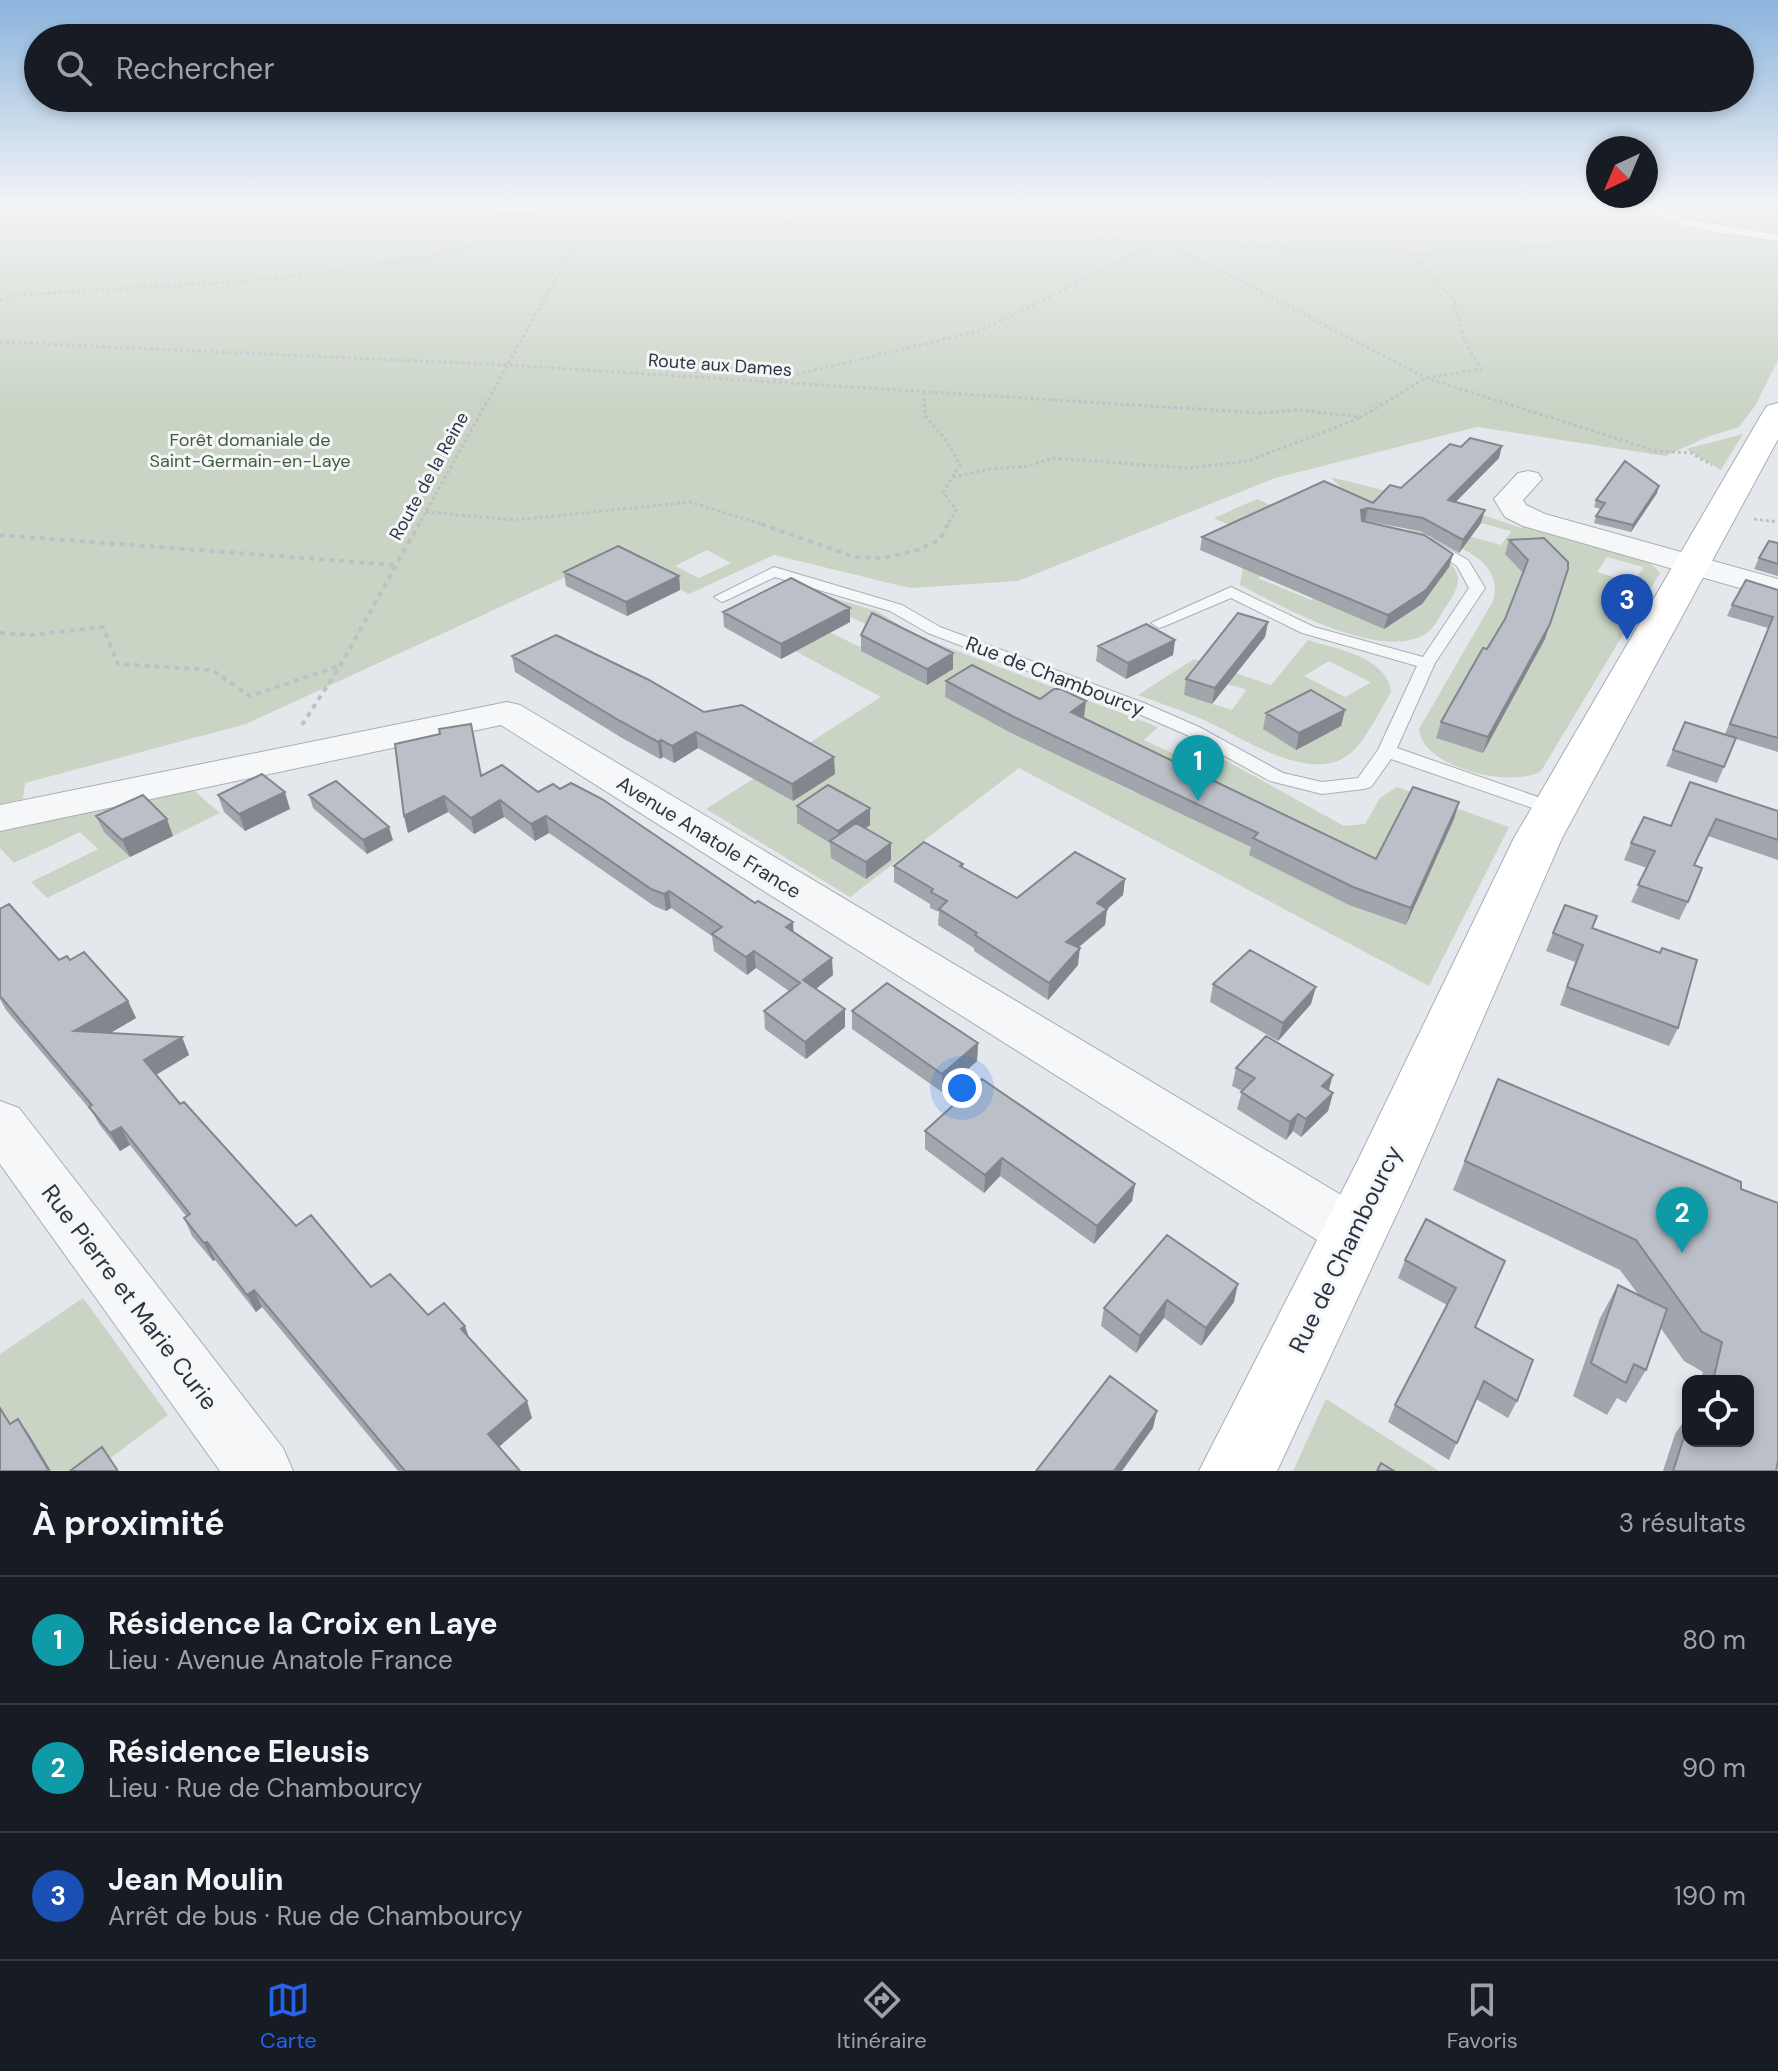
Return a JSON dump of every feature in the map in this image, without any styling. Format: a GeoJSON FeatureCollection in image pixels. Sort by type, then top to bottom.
{"type":"FeatureCollection","features":[{"type":"Feature","properties":{"kind":"main road","name":"Rue de Chambourcy"},"geometry":{"type":"LineString","coordinates":[[1237,1471],[1381,1179],[1554,809],[1693,563],[1742,497],[1778,412]]}},
{"type":"Feature","properties":{"kind":"street"},"geometry":{"type":"LineString","coordinates":[[1528,479],[1508,499],[1515,511],[1524,516],[1778,589]]}},
{"type":"Feature","properties":{"kind":"street","name":"Avenue Anatole France"},"geometry":{"type":"LineString","coordinates":[[0,818],[507,713],[1353,1232]]}},
{"type":"Feature","properties":{"kind":"street","name":"Rue Pierre et Marie Curie"},"geometry":{"type":"LineString","coordinates":[[0,1123],[260,1471]]}},
{"type":"Feature","properties":{"kind":"lane","name":"Rue de Chambourcy"},"geometry":{"type":"LineString","coordinates":[[722,597],[774,572],[896,608],[934,630],[1193,731],[1277,777],[1322,788],[1364,783],[1387,751],[1427,663],[1477,588],[1463,563],[1435,544],[1414,536]]}},
{"type":"Feature","properties":{"kind":"lane"},"geometry":{"type":"LineString","coordinates":[[1159,623],[1231,592],[1308,630],[1427,663]]}},
{"type":"Feature","properties":{"kind":"lane"},"geometry":{"type":"LineString","coordinates":[[1387,751],[1554,809]]}},
{"type":"Feature","properties":{"kind":"path"},"geometry":{"type":"LineString","coordinates":[[0,300],[18,295],[264,280],[324,272]]}},
{"type":"Feature","properties":{"kind":"path","name":"Route de la Reine"},"geometry":{"type":"LineString","coordinates":[[280,759],[340,666],[560,272]]}},
{"type":"Feature","properties":{"kind":"path"},"geometry":{"type":"LineString","coordinates":[[768,382],[979,331],[1101,272]]}},
{"type":"Feature","properties":{"kind":"path"},"geometry":{"type":"LineString","coordinates":[[1220,272],[1426,378],[1656,451],[1691,453],[1719,471],[1742,497],[1778,522]]}},
{"type":"Feature","properties":{"kind":"path"},"geometry":{"type":"LineString","coordinates":[[952,477],[990,469],[1028,466],[1053,458],[1188,468],[1248,461],[1361,417],[1426,378],[1481,369],[1463,337],[1454,300],[1428,272]]}},
{"type":"Feature","properties":{"kind":"path","name":"Route aux Dames"},"geometry":{"type":"LineString","coordinates":[[0,342],[508,365],[1259,413],[1298,410],[1361,417]]}},
{"type":"Feature","properties":{"kind":"path"},"geometry":{"type":"LineString","coordinates":[[426,512],[516,520],[690,502],[794,534],[854,557],[883,558],[918,550],[940,539],[956,510],[943,492],[960,465],[946,440],[925,416],[924,392]]}},
{"type":"Feature","properties":{"kind":"path"},"geometry":{"type":"LineString","coordinates":[[0,535],[395,565]]}},
{"type":"Feature","properties":{"kind":"path"},"geometry":{"type":"LineString","coordinates":[[0,633],[31,635],[103,627],[118,664],[212,670],[250,696],[340,666]]}},
{"type":"Feature","properties":{"kind":"green space","name":"Forêt domaniale de Saint-Germain-en-Laye"},"geometry":{"type":"Polygon","coordinates":[[[0,272],[1778,272],[1778,360],[1755,406],[1739,427],[1665,456],[1477,427],[1275,478],[1018,581],[910,588],[774,555],[689,594],[616,555],[626,549],[246,724],[25,783],[23,799],[0,804],[0,272]],[[707,550],[675,566],[699,578],[731,563],[707,550]]]}},
{"type":"Feature","properties":{"kind":"green space"},"geometry":{"type":"Polygon","coordinates":[[[1743,434],[1721,470],[1686,449],[1743,434]]]}},
{"type":"Feature","properties":{"kind":"green space"},"geometry":{"type":"Polygon","coordinates":[[[1330,477],[1480,514],[1521,528],[1524,526],[1619,550],[1651,564],[1660,573],[1541,771],[1511,778],[1491,776],[1452,764],[1435,755],[1424,743],[1419,729],[1493,601],[1494,581],[1486,566],[1471,554],[1452,544],[1377,518],[1330,477]],[[1454,516],[1443,529],[1501,545],[1511,532],[1511,531],[1454,516]],[[1607,557],[1597,572],[1633,583],[1643,568],[1643,567],[1607,557]]]}},
{"type":"Feature","properties":{"kind":"green space"},"geometry":{"type":"Polygon","coordinates":[[[1257,499],[1314,525],[1449,562],[1457,573],[1456,588],[1438,621],[1425,634],[1406,641],[1358,636],[1305,617],[1240,585],[1243,567],[1280,549],[1214,518],[1257,499]],[[1278,565],[1258,578],[1311,600],[1331,588],[1278,565]]]}},
{"type":"Feature","properties":{"kind":"green space"},"geometry":{"type":"Polygon","coordinates":[[[784,583],[879,612],[915,635],[1158,727],[1144,740],[1198,765],[1214,754],[1344,826],[1365,824],[1380,798],[1397,787],[1509,827],[1429,986],[1019,768],[850,897],[706,809],[881,697],[724,613],[784,583]],[[846,615],[823,629],[860,647],[885,633],[846,615]],[[1064,732],[1013,734],[1061,757],[1082,741],[1064,732]],[[1088,769],[1135,793],[1161,772],[1088,769]],[[1203,775],[1168,807],[1209,795],[1222,784],[1203,775]],[[1356,873],[1342,902],[1406,925],[1356,873]]]}},
{"type":"Feature","properties":{"kind":"green space"},"geometry":{"type":"Polygon","coordinates":[[[1308,640],[1371,663],[1388,680],[1391,692],[1355,749],[1339,760],[1320,764],[1278,756],[1202,719],[1138,695],[1194,659],[1271,685],[1308,640]],[[1329,661],[1304,676],[1345,697],[1370,683],[1370,682],[1329,661]],[[1198,676],[1184,695],[1232,710],[1246,690],[1245,689],[1198,676]]]}},
{"type":"Feature","properties":{"kind":"green space"},"geometry":{"type":"Polygon","coordinates":[[[193,790],[220,813],[173,836],[105,832],[130,857],[47,898],[31,882],[98,849],[80,832],[14,863],[0,848],[0,831],[193,790]]]}},
{"type":"Feature","properties":{"kind":"green space"},"geometry":{"type":"Polygon","coordinates":[[[83,1298],[168,1415],[93,1471],[51,1471],[30,1437],[16,1430],[0,1406],[0,1354],[83,1298]]]}},
{"type":"Feature","properties":{"kind":"green space"},"geometry":{"type":"Polygon","coordinates":[[[1326,1399],[1439,1471],[1293,1471],[1326,1399]]]}},
{"type":"Feature","properties":{"kind":"building"},"geometry":{"type":"Polygon","coordinates":[[[1470,438],[1502,446],[1448,500],[1485,510],[1463,540],[1423,518],[1368,508],[1361,510],[1362,521],[1424,535],[1453,554],[1426,590],[1388,615],[1202,537],[1324,481],[1373,503],[1390,485],[1401,488],[1450,444],[1461,447],[1470,438]]]}},
{"type":"Feature","properties":{"kind":"building"},"geometry":{"type":"Polygon","coordinates":[[[1625,461],[1659,486],[1633,525],[1596,516],[1605,503],[1596,500],[1625,461]]]}},
{"type":"Feature","properties":{"kind":"building"},"geometry":{"type":"Polygon","coordinates":[[[1544,538],[1568,562],[1568,569],[1550,624],[1488,737],[1441,722],[1483,648],[1487,649],[1505,619],[1528,560],[1509,540],[1544,538]]]}},
{"type":"Feature","properties":{"kind":"building"},"geometry":{"type":"Polygon","coordinates":[[[1769,541],[1778,543],[1778,564],[1759,558],[1769,541]]]}},
{"type":"Feature","properties":{"kind":"building"},"geometry":{"type":"Polygon","coordinates":[[[618,546],[679,576],[626,602],[564,572],[618,546]]]}},
{"type":"Feature","properties":{"kind":"building"},"geometry":{"type":"Polygon","coordinates":[[[791,578],[850,608],[781,644],[723,612],[791,578]]]}},
{"type":"Feature","properties":{"kind":"building"},"geometry":{"type":"Polygon","coordinates":[[[1746,580],[1778,590],[1778,738],[1730,724],[1773,617],[1732,605],[1746,580]]]}},
{"type":"Feature","properties":{"kind":"building"},"geometry":{"type":"Polygon","coordinates":[[[872,613],[953,653],[927,669],[861,635],[872,613]]]}},
{"type":"Feature","properties":{"kind":"building"},"geometry":{"type":"Polygon","coordinates":[[[1238,613],[1268,622],[1215,688],[1186,679],[1238,613]]]}},
{"type":"Feature","properties":{"kind":"building"},"geometry":{"type":"Polygon","coordinates":[[[1146,624],[1175,640],[1128,663],[1098,646],[1146,624]]]}},
{"type":"Feature","properties":{"kind":"building"},"geometry":{"type":"Polygon","coordinates":[[[556,635],[649,680],[704,712],[742,705],[834,757],[792,784],[696,732],[672,746],[661,740],[658,742],[512,656],[556,635]]]}},
{"type":"Feature","properties":{"kind":"building"},"geometry":{"type":"Polygon","coordinates":[[[972,665],[1040,699],[1054,689],[1061,689],[1086,701],[1071,712],[1376,859],[1413,787],[1459,802],[1411,908],[1353,887],[1253,838],[1258,833],[1014,717],[946,681],[972,665]]]}},
{"type":"Feature","properties":{"kind":"building"},"geometry":{"type":"Polygon","coordinates":[[[1311,690],[1345,710],[1299,733],[1266,713],[1311,690]]]}},
{"type":"Feature","properties":{"kind":"building"},"geometry":{"type":"Polygon","coordinates":[[[1685,722],[1736,738],[1724,767],[1673,750],[1685,722]]]}},
{"type":"Feature","properties":{"kind":"building"},"geometry":{"type":"Polygon","coordinates":[[[471,724],[481,776],[502,765],[538,792],[553,784],[560,789],[571,783],[602,799],[755,903],[758,901],[793,922],[786,927],[832,958],[803,980],[845,1009],[805,1042],[764,1011],[800,983],[754,951],[746,957],[712,934],[722,927],[669,891],[664,894],[651,889],[546,816],[531,824],[500,800],[471,818],[444,796],[404,816],[395,744],[440,734],[439,729],[471,724]]]}},
{"type":"Feature","properties":{"kind":"building"},"geometry":{"type":"Polygon","coordinates":[[[262,774],[285,792],[239,814],[218,795],[262,774]]]}},
{"type":"Feature","properties":{"kind":"building"},"geometry":{"type":"Polygon","coordinates":[[[336,781],[389,827],[363,840],[309,795],[336,781]]]}},
{"type":"Feature","properties":{"kind":"building"},"geometry":{"type":"Polygon","coordinates":[[[1690,782],[1778,811],[1778,840],[1716,819],[1694,865],[1702,868],[1688,902],[1638,885],[1655,851],[1631,843],[1644,817],[1671,826],[1690,782]]]}},
{"type":"Feature","properties":{"kind":"building"},"geometry":{"type":"Polygon","coordinates":[[[828,785],[870,808],[838,831],[797,806],[828,785]]]}},
{"type":"Feature","properties":{"kind":"building"},"geometry":{"type":"Polygon","coordinates":[[[143,795],[167,819],[122,840],[96,816],[143,795]]]}},
{"type":"Feature","properties":{"kind":"building"},"geometry":{"type":"Polygon","coordinates":[[[856,823],[891,843],[866,862],[830,841],[856,823]]]}},
{"type":"Feature","properties":{"kind":"building"},"geometry":{"type":"Polygon","coordinates":[[[924,842],[1017,898],[1075,852],[1125,879],[1097,903],[1107,909],[1066,942],[1080,948],[1049,983],[939,909],[947,901],[894,866],[924,842]]]}},
{"type":"Feature","properties":{"kind":"building"},"geometry":{"type":"Polygon","coordinates":[[[9,904],[59,960],[67,956],[70,960],[84,952],[128,1001],[74,1031],[182,1037],[144,1060],[180,1104],[184,1102],[296,1226],[311,1215],[371,1287],[390,1274],[428,1315],[444,1303],[465,1326],[461,1329],[527,1401],[488,1434],[520,1471],[405,1471],[254,1290],[247,1295],[207,1242],[204,1243],[184,1218],[190,1214],[121,1127],[110,1133],[89,1107],[92,1105],[0,996],[0,909],[9,904]]]}},
{"type":"Feature","properties":{"kind":"building"},"geometry":{"type":"Polygon","coordinates":[[[1565,905],[1597,916],[1592,928],[1660,953],[1662,948],[1697,960],[1678,1028],[1567,987],[1583,945],[1553,933],[1565,905]]]}},
{"type":"Feature","properties":{"kind":"building"},"geometry":{"type":"Polygon","coordinates":[[[1250,950],[1316,987],[1283,1023],[1213,984],[1250,950]]]}},
{"type":"Feature","properties":{"kind":"building"},"geometry":{"type":"Polygon","coordinates":[[[887,983],[978,1043],[942,1074],[852,1011],[887,983]]]}},
{"type":"Feature","properties":{"kind":"building"},"geometry":{"type":"Polygon","coordinates":[[[1266,1036],[1333,1075],[1322,1086],[1333,1093],[1306,1119],[1298,1114],[1290,1122],[1241,1092],[1255,1078],[1236,1068],[1266,1036]]]}},
{"type":"Feature","properties":{"kind":"building"},"geometry":{"type":"Polygon","coordinates":[[[982,1079],[1135,1184],[1097,1226],[1002,1158],[985,1175],[925,1131],[982,1079]]]}},
{"type":"Feature","properties":{"kind":"building"},"geometry":{"type":"Polygon","coordinates":[[[1498,1079],[1741,1182],[1741,1189],[1778,1203],[1776,1471],[1673,1471],[1682,1443],[1682,1447],[1754,1447],[1754,1375],[1714,1375],[1722,1342],[1702,1332],[1636,1240],[1465,1161],[1498,1079]]]}},
{"type":"Feature","properties":{"kind":"building"},"geometry":{"type":"Polygon","coordinates":[[[1426,1219],[1505,1261],[1475,1327],[1533,1360],[1517,1401],[1484,1381],[1457,1443],[1395,1405],[1456,1288],[1405,1260],[1426,1219]]]}},
{"type":"Feature","properties":{"kind":"building"},"geometry":{"type":"Polygon","coordinates":[[[1167,1235],[1238,1284],[1206,1328],[1167,1300],[1140,1336],[1104,1308],[1167,1235]]]}},
{"type":"Feature","properties":{"kind":"building"},"geometry":{"type":"Polygon","coordinates":[[[1618,1285],[1667,1309],[1646,1370],[1634,1364],[1626,1383],[1591,1363],[1618,1285]]]}},
{"type":"Feature","properties":{"kind":"building"},"geometry":{"type":"Polygon","coordinates":[[[1110,1376],[1157,1411],[1114,1471],[1036,1471],[1110,1376]]]}},
{"type":"Feature","properties":{"kind":"building"},"geometry":{"type":"Polygon","coordinates":[[[0,1408],[10,1424],[18,1419],[49,1471],[0,1471],[0,1408]]]}},
{"type":"Feature","properties":{"kind":"building"},"geometry":{"type":"Polygon","coordinates":[[[102,1447],[118,1471],[70,1471],[102,1447]]]}},
{"type":"Feature","properties":{"kind":"building"},"geometry":{"type":"Polygon","coordinates":[[[1381,1463],[1394,1471],[1377,1471],[1381,1463]]]}},
{"type":"Feature","properties":{"kind":"place","name":"Jean Moulin"},"geometry":{"type":"Point","coordinates":[1627,640]}},
{"type":"Feature","properties":{"kind":"place","name":"Résidence la Croix en Laye"},"geometry":{"type":"Point","coordinates":[1198,801]}},
{"type":"Feature","properties":{"kind":"place","name":"Résidence Eleusis"},"geometry":{"type":"Point","coordinates":[1682,1253]}}]}
